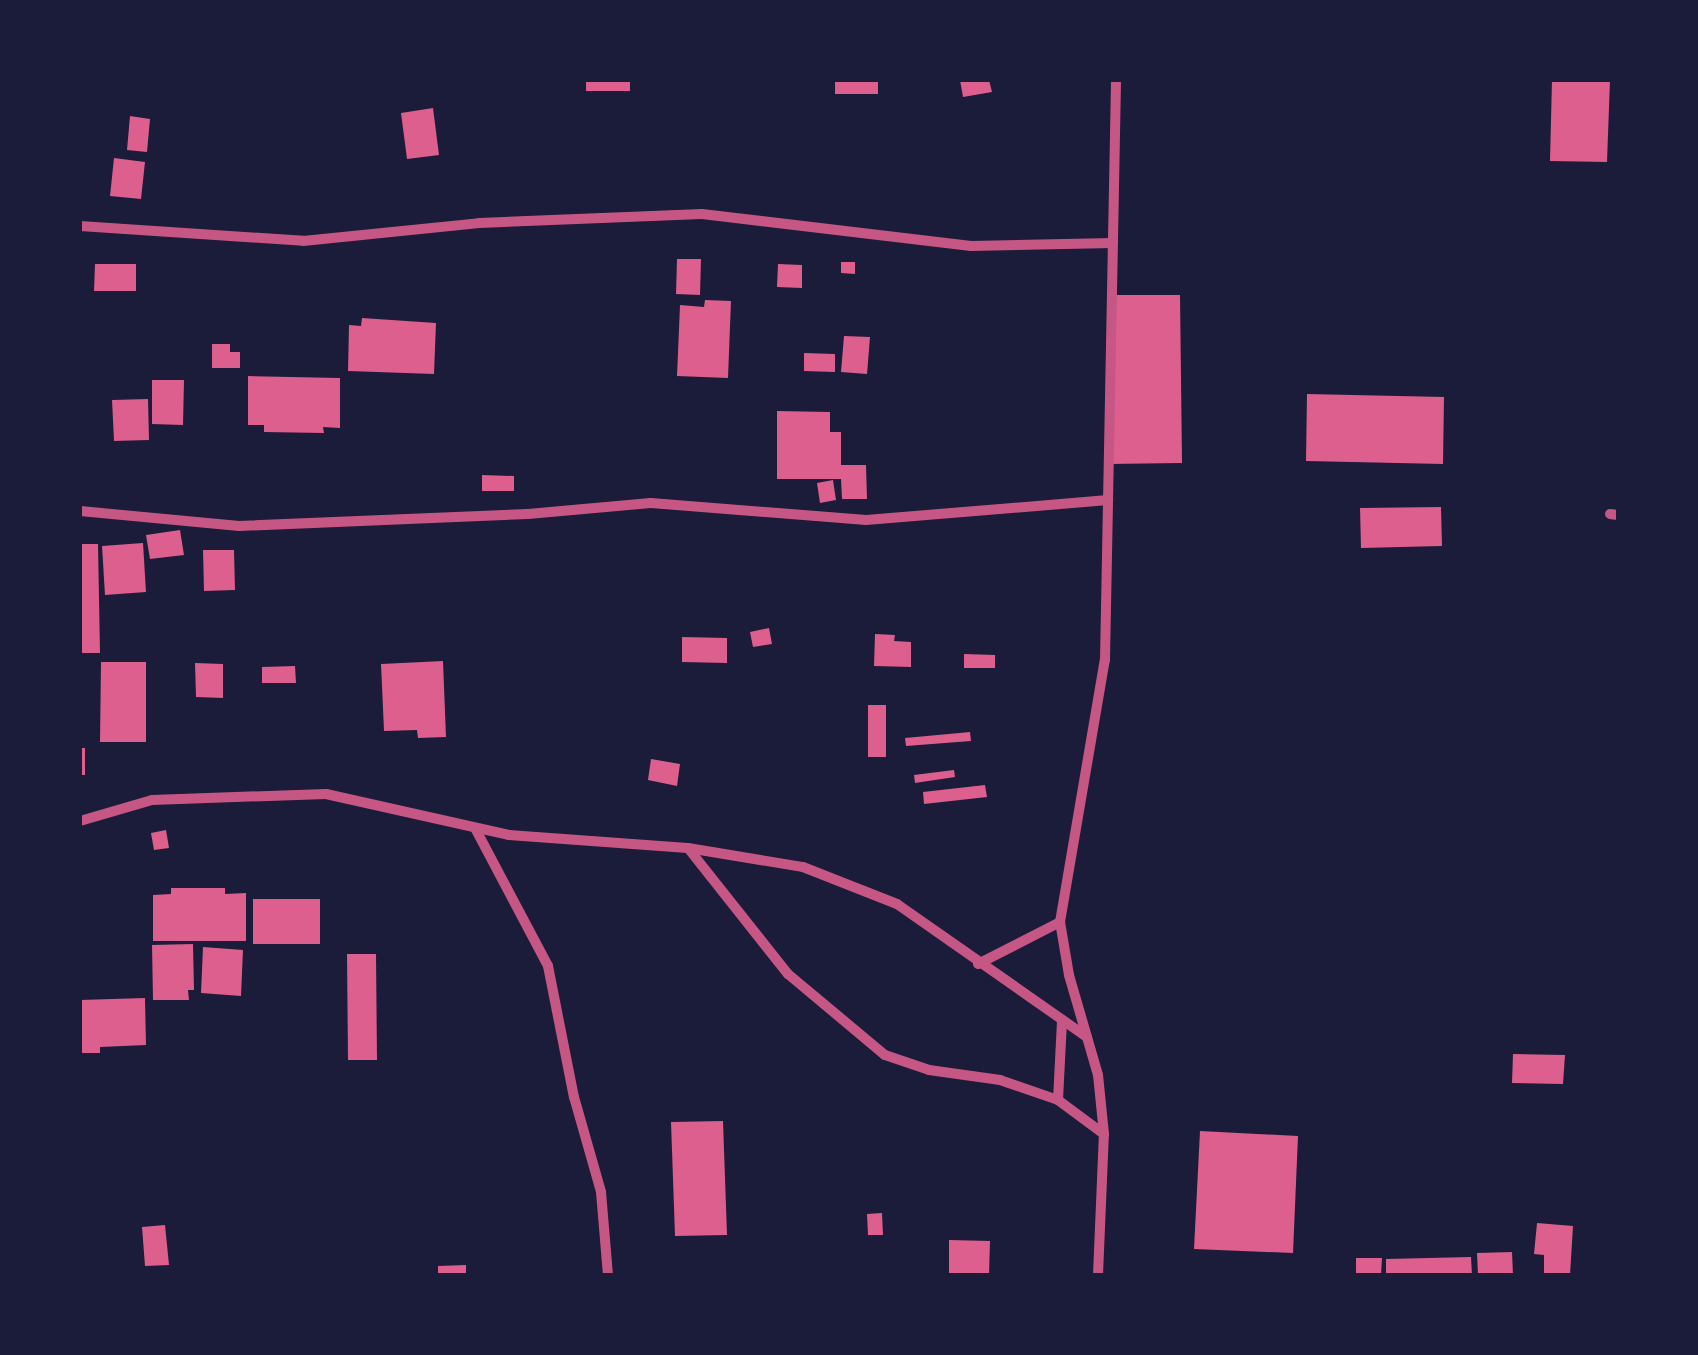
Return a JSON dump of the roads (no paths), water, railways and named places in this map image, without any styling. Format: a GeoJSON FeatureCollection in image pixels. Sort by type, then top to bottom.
{"type":"FeatureCollection","features":[{"type":"Feature","properties":{"kind":"street"},"geometry":{"type":"LineString","coordinates":[[1098,1275],[1104,1134],[1098,1075],[1069,974],[1060,922],[1105,660],[1116,80]]}},
{"type":"Feature","properties":{"kind":"street"},"geometry":{"type":"LineString","coordinates":[[80,226],[303,241],[479,223],[702,214],[971,246],[1113,244]]}},
{"type":"Feature","properties":{"kind":"street"},"geometry":{"type":"LineString","coordinates":[[80,511],[239,526],[528,514],[651,503],[866,520],[1108,500]]}},
{"type":"Feature","properties":{"kind":"street"},"geometry":{"type":"LineString","coordinates":[[80,821],[152,800],[326,794],[509,835],[688,848],[803,867],[897,904],[1088,1038]]}},
{"type":"Feature","properties":{"kind":"street"},"geometry":{"type":"LineString","coordinates":[[475,828],[548,966],[574,1097],[601,1192],[608,1275]]}},
{"type":"Feature","properties":{"kind":"street"},"geometry":{"type":"LineString","coordinates":[[688,848],[788,974],[885,1055],[929,1070],[1000,1080],[1058,1100],[1104,1134]]}},
{"type":"Feature","properties":{"kind":"street"},"geometry":{"type":"LineString","coordinates":[[978,964],[1060,922]]}},
{"type":"Feature","properties":{"kind":"street"},"geometry":{"type":"LineString","coordinates":[[1058,1100],[1062,1020]]}}]}
